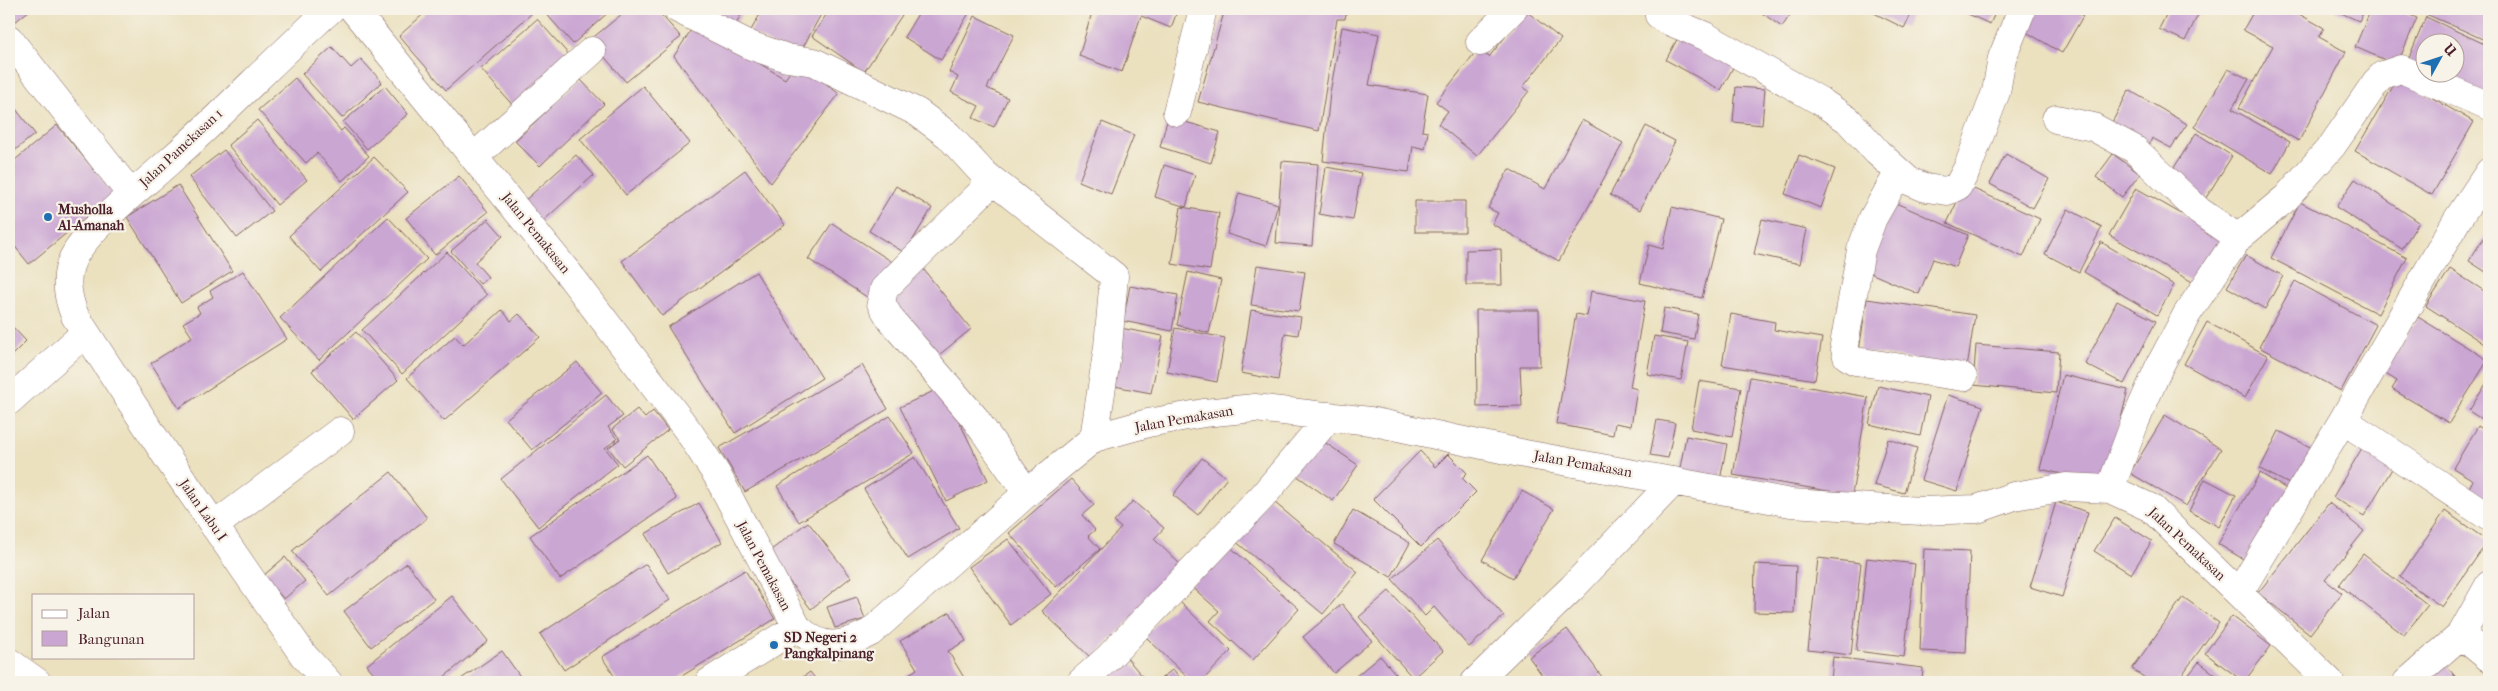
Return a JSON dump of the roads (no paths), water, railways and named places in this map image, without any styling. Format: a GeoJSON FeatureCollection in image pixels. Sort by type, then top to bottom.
{"type":"FeatureCollection","features":[{"type":"Feature","properties":{"kind":"street","name":"Jalan Pamekasan 1"},"geometry":{"type":"LineString","coordinates":[[85,333],[67,298],[67,276],[77,252],[131,194],[174,158],[331,9]]}},
{"type":"Feature","properties":{"kind":"street","name":"Jalan Pemakasan"},"geometry":{"type":"LineString","coordinates":[[353,9],[572,278],[689,432],[717,475],[797,627],[807,637],[819,644],[834,645],[851,642],[871,632],[1027,493],[1094,438],[1148,423],[1204,413],[1255,408],[1370,421],[1525,454],[1791,502],[1921,511],[1977,508],[2014,496],[2066,487],[2110,489],[2151,508],[2330,682]]}},
{"type":"Feature","properties":{"kind":"street"},"geometry":{"type":"LineString","coordinates":[[678,9],[752,46],[787,58],[814,62],[917,112],[948,135],[982,172],[1114,276],[1108,347],[1094,438]]}},
{"type":"Feature","properties":{"kind":"street"},"geometry":{"type":"LineString","coordinates":[[1177,112],[1203,9]]}},
{"type":"Feature","properties":{"kind":"street"},"geometry":{"type":"LineString","coordinates":[[1480,42],[1512,9]]}},
{"type":"Feature","properties":{"kind":"street"},"geometry":{"type":"LineString","coordinates":[[1660,9],[1659,15],[1664,19],[1705,36],[1820,101],[1848,120],[1909,181],[1926,188],[1947,191],[1958,186],[1963,179],[1996,92],[2002,58],[2022,9]]}},
{"type":"Feature","properties":{"kind":"street"},"geometry":{"type":"LineString","coordinates":[[9,39],[131,194]]}},
{"type":"Feature","properties":{"kind":"street"},"geometry":{"type":"LineString","coordinates":[[474,157],[592,51]]}},
{"type":"Feature","properties":{"kind":"street"},"geometry":{"type":"LineString","coordinates":[[2110,489],[2135,422],[2186,314],[2238,238],[2286,198],[2332,146],[2376,82],[2383,75],[2401,69],[2489,106]]}},
{"type":"Feature","properties":{"kind":"street"},"geometry":{"type":"LineString","coordinates":[[2056,119],[2093,127],[2134,149],[2199,211],[2238,238]]}},
{"type":"Feature","properties":{"kind":"street"},"geometry":{"type":"LineString","coordinates":[[1899,172],[1873,218],[1861,250],[1844,345],[1845,352],[1855,361],[1963,377]]}},
{"type":"Feature","properties":{"kind":"street"},"geometry":{"type":"LineString","coordinates":[[993,181],[884,289],[881,303],[891,320],[974,417],[1027,493]]}},
{"type":"Feature","properties":{"kind":"street"},"geometry":{"type":"LineString","coordinates":[[2239,593],[2343,420],[2457,220],[2484,190]]}},
{"type":"Feature","properties":{"kind":"street"},"geometry":{"type":"LineString","coordinates":[[9,401],[85,333]]}},
{"type":"Feature","properties":{"kind":"street","name":"Jalan Labu I"},"geometry":{"type":"LineString","coordinates":[[85,333],[214,526],[304,656],[328,682]]}},
{"type":"Feature","properties":{"kind":"street"},"geometry":{"type":"LineString","coordinates":[[1081,682],[1108,658],[1262,497],[1330,416]]}},
{"type":"Feature","properties":{"kind":"street"},"geometry":{"type":"LineString","coordinates":[[2343,420],[2489,517]]}},
{"type":"Feature","properties":{"kind":"street"},"geometry":{"type":"LineString","coordinates":[[214,526],[340,431]]}},
{"type":"Feature","properties":{"kind":"street"},"geometry":{"type":"LineString","coordinates":[[1475,682],[1572,588],[1674,481]]}},
{"type":"Feature","properties":{"kind":"street"},"geometry":{"type":"LineString","coordinates":[[2407,682],[2460,636],[2489,586]]}},
{"type":"Feature","properties":{"kind":"street"},"geometry":{"type":"LineString","coordinates":[[709,682],[797,627]]}},
{"type":"Feature","properties":{"kind":"street"},"geometry":{"type":"LineString","coordinates":[[2460,636],[2489,658]]}},
{"type":"Feature","properties":{"kind":"street"},"geometry":{"type":"LineString","coordinates":[[9,662],[38,682]]}},
{"type":"Feature","properties":{"kind":"place","name":"Musholla Al-Amanah"},"geometry":{"type":"Point","coordinates":[48,217]}},
{"type":"Feature","properties":{"kind":"place","name":"SD Negeri 2 Pangkalpinang"},"geometry":{"type":"Point","coordinates":[774,645]}}]}
